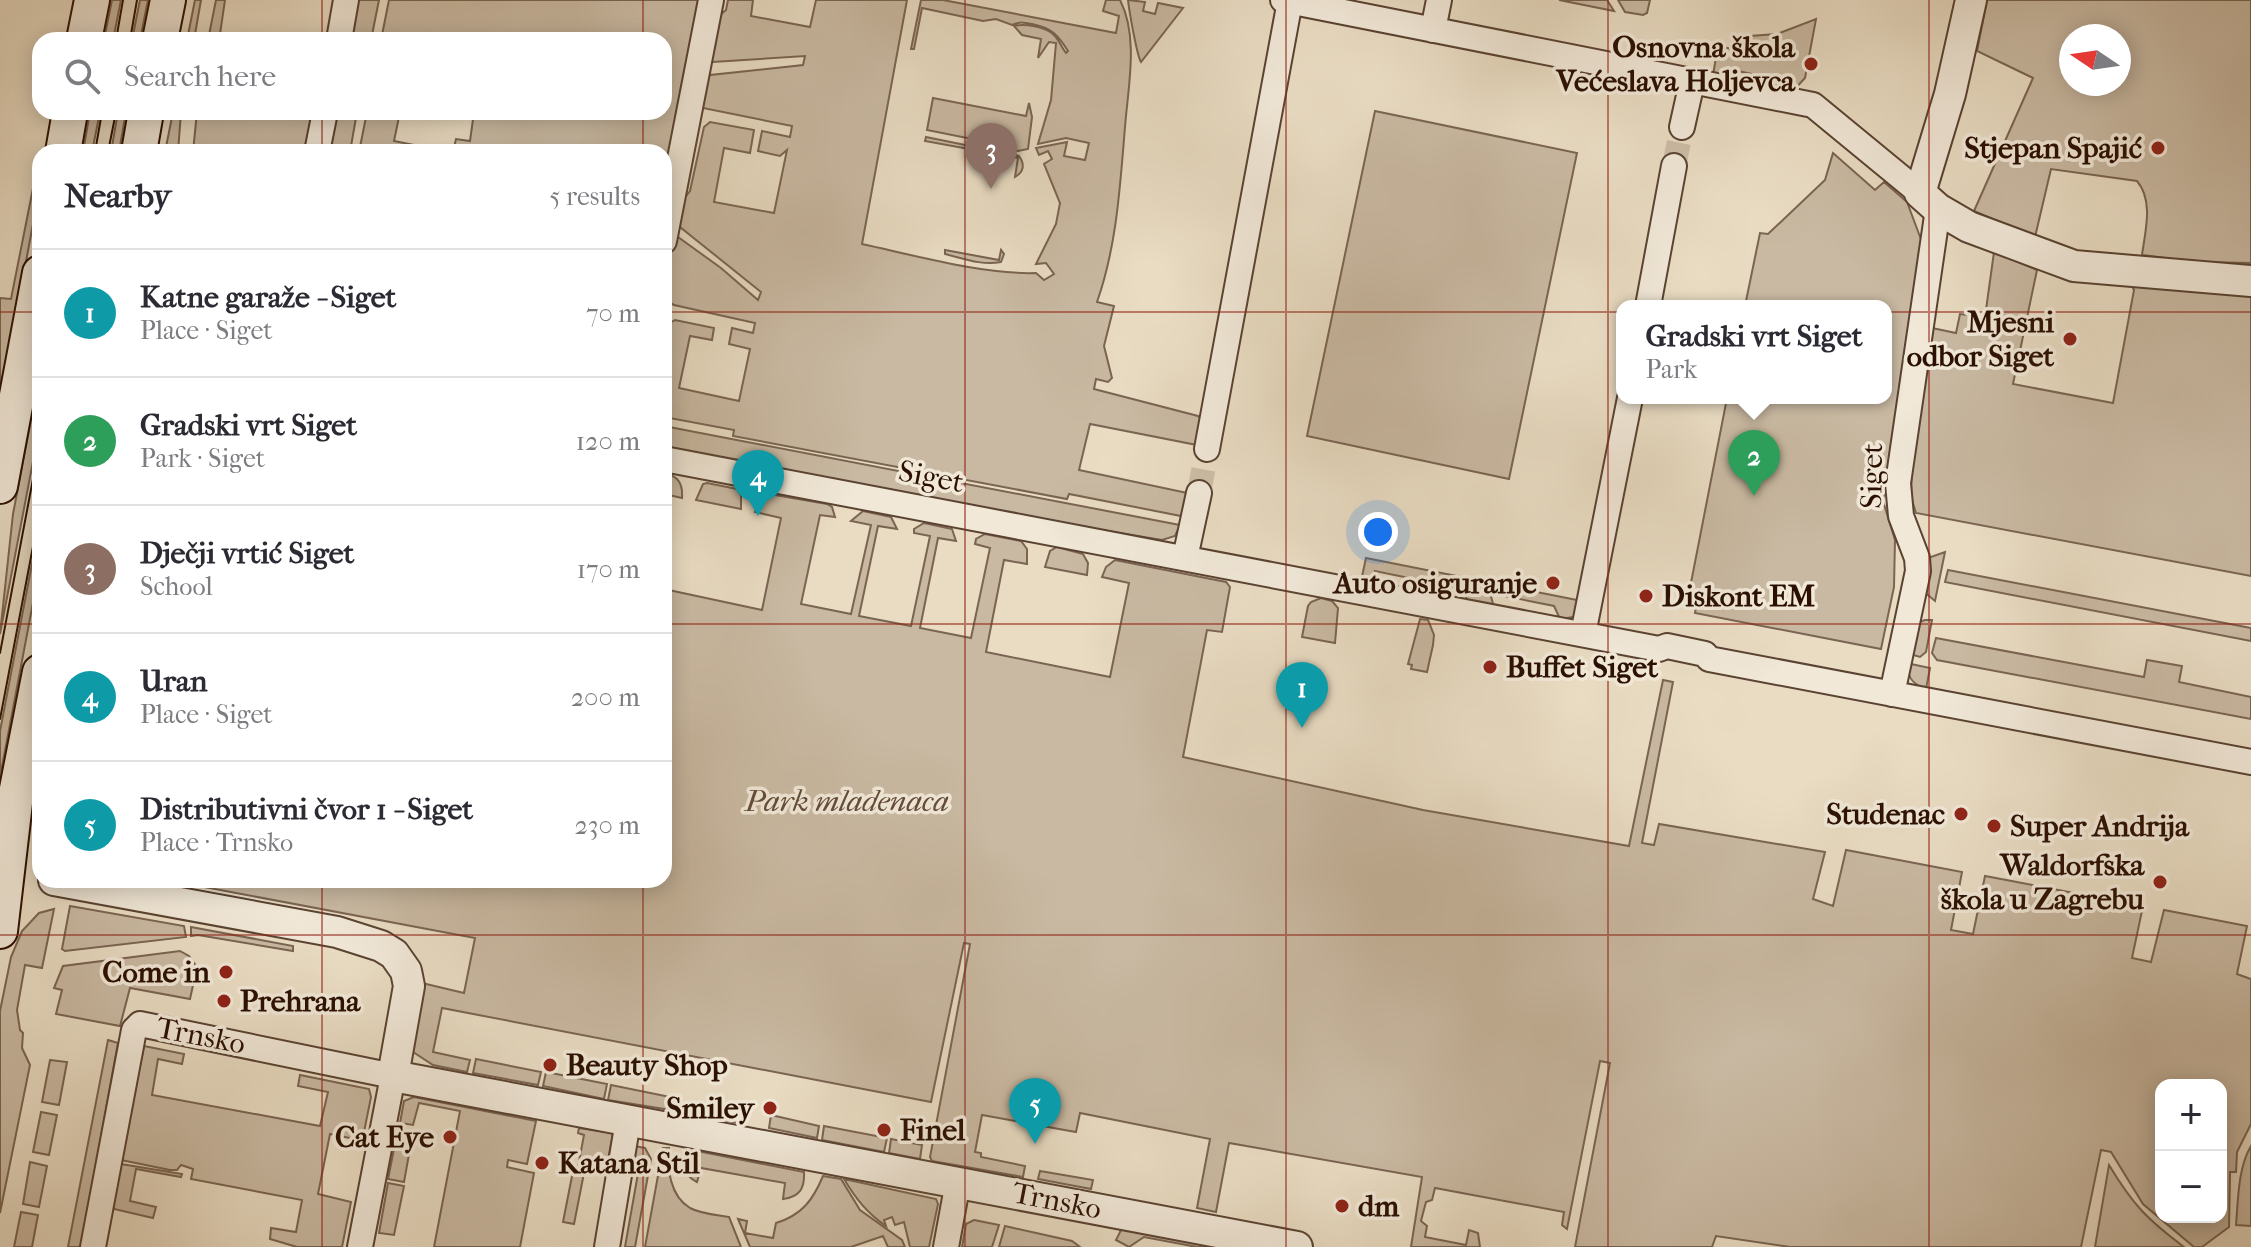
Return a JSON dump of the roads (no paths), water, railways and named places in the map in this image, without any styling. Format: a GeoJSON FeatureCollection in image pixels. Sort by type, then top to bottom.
{"type":"FeatureCollection","features":[{"type":"Feature","properties":{"kind":"main road"},"geometry":{"type":"LineString","coordinates":[[86,32],[92,0]]}},
{"type":"Feature","properties":{"kind":"main road"},"geometry":{"type":"LineString","coordinates":[[162,32],[168,0]]}},
{"type":"Feature","properties":{"kind":"main road"},"geometry":{"type":"LineString","coordinates":[[64,144],[69,120]]}},
{"type":"Feature","properties":{"kind":"main road"},"geometry":{"type":"LineString","coordinates":[[140,144],[145,120]]}},
{"type":"Feature","properties":{"kind":"main road"},"geometry":{"type":"LineString","coordinates":[[0,486],[32,316]]}},
{"type":"Feature","properties":{"kind":"main road"},"geometry":{"type":"LineString","coordinates":[[0,931],[16,873],[16,794],[32,713]]}},
{"type":"Feature","properties":{"kind":"street"},"geometry":{"type":"LineString","coordinates":[[340,32],[346,0]]}},
{"type":"Feature","properties":{"kind":"street"},"geometry":{"type":"LineString","coordinates":[[672,200],[711,0]]}},
{"type":"Feature","properties":{"kind":"street"},"geometry":{"type":"LineString","coordinates":[[1433,30],[1439,0]]}},
{"type":"Feature","properties":{"kind":"street"},"geometry":{"type":"LineString","coordinates":[[1929,201],[1971,0]]}},
{"type":"Feature","properties":{"kind":"street"},"geometry":{"type":"LineString","coordinates":[[1207,449],[1286,1],[1339,5],[1433,30],[1805,103],[1826,115],[1929,201],[1969,227],[2049,259],[2082,268],[2251,281]]}},
{"type":"Feature","properties":{"kind":"street"},"geometry":{"type":"LineString","coordinates":[[1682,127],[1692,82]]}},
{"type":"Feature","properties":{"kind":"street"},"geometry":{"type":"LineString","coordinates":[[319,144],[323,120]]}},
{"type":"Feature","properties":{"kind":"street"},"geometry":{"type":"LineString","coordinates":[[1649,300],[1674,166]]}},
{"type":"Feature","properties":{"kind":"street","name":"Siget"},"geometry":{"type":"LineString","coordinates":[[1892,694],[1918,571],[1917,558],[1901,516],[1898,483],[1929,201]]}},
{"type":"Feature","properties":{"kind":"street"},"geometry":{"type":"LineString","coordinates":[[1583,634],[1629,404]]}},
{"type":"Feature","properties":{"kind":"street","name":"Siget"},"geometry":{"type":"LineString","coordinates":[[672,461],[1659,649],[1667,646],[1705,654],[1709,659],[2251,762]]}},
{"type":"Feature","properties":{"kind":"street"},"geometry":{"type":"LineString","coordinates":[[1185,558],[1199,493]]}},
{"type":"Feature","properties":{"kind":"street"},"geometry":{"type":"LineString","coordinates":[[98,888],[337,932],[381,946],[401,962],[409,986],[360,1247]]}},
{"type":"Feature","properties":{"kind":"street","name":"Trnsko"},"geometry":{"type":"LineString","coordinates":[[93,1247],[134,1030],[140,1024],[393,1076],[1297,1247]]}},
{"type":"Feature","properties":{"kind":"street"},"geometry":{"type":"LineString","coordinates":[[607,1247],[628,1121]]}},
{"type":"Feature","properties":{"kind":"street"},"geometry":{"type":"LineString","coordinates":[[946,1247],[958,1182]]}},
{"type":"Feature","properties":{"kind":"tunnel"},"geometry":{"type":"LineString","coordinates":[[1674,166],[1682,127]]}},
{"type":"Feature","properties":{"kind":"tunnel"},"geometry":{"type":"LineString","coordinates":[[1199,493],[1207,449]]}},
{"type":"Feature","properties":{"kind":"tram line"},"geometry":{"type":"LineString","coordinates":[[117,32],[123,0]]}},
{"type":"Feature","properties":{"kind":"tram line"},"geometry":{"type":"LineString","coordinates":[[131,32],[137,0]]}},
{"type":"Feature","properties":{"kind":"tram line"},"geometry":{"type":"LineString","coordinates":[[96,144],[101,120]]}},
{"type":"Feature","properties":{"kind":"tram line"},"geometry":{"type":"LineString","coordinates":[[110,144],[114,120]]}},
{"type":"Feature","properties":{"kind":"tram line"},"geometry":{"type":"LineString","coordinates":[[0,653],[32,484]]}},
{"type":"Feature","properties":{"kind":"tram line"},"geometry":{"type":"LineString","coordinates":[[0,719],[32,552]]}},
{"type":"Feature","properties":{"kind":"place","name":"Osnovna škola Većeslava Holjevca"},"geometry":{"type":"Point","coordinates":[1811,64]}},
{"type":"Feature","properties":{"kind":"place","name":"Stjepan Spajić"},"geometry":{"type":"Point","coordinates":[2158,148]}},
{"type":"Feature","properties":{"kind":"place","name":"Dječji vrtić Siget"},"geometry":{"type":"Point","coordinates":[991,189]}},
{"type":"Feature","properties":{"kind":"place","name":"Mjesni odbor Siget"},"geometry":{"type":"Point","coordinates":[2070,339]}},
{"type":"Feature","properties":{"kind":"place","name":"Gradski vrt Siget"},"geometry":{"type":"Point","coordinates":[1754,496]}},
{"type":"Feature","properties":{"kind":"place","name":"Uran"},"geometry":{"type":"Point","coordinates":[758,516]}},
{"type":"Feature","properties":{"kind":"place","name":"Auto osiguranje"},"geometry":{"type":"Point","coordinates":[1553,583]}},
{"type":"Feature","properties":{"kind":"place","name":"Diskont EM"},"geometry":{"type":"Point","coordinates":[1646,596]}},
{"type":"Feature","properties":{"kind":"place","name":"Buffet Siget"},"geometry":{"type":"Point","coordinates":[1490,667]}},
{"type":"Feature","properties":{"kind":"place","name":"Katne garaže - Siget"},"geometry":{"type":"Point","coordinates":[1302,728]}},
{"type":"Feature","properties":{"kind":"place","name":"Studenac"},"geometry":{"type":"Point","coordinates":[1961,814]}},
{"type":"Feature","properties":{"kind":"place","name":"Super Andrija"},"geometry":{"type":"Point","coordinates":[1994,826]}},
{"type":"Feature","properties":{"kind":"place","name":"Waldorfska škola u Zagrebu"},"geometry":{"type":"Point","coordinates":[2160,882]}},
{"type":"Feature","properties":{"kind":"place","name":"Come in"},"geometry":{"type":"Point","coordinates":[226,972]}},
{"type":"Feature","properties":{"kind":"place","name":"Prehrana"},"geometry":{"type":"Point","coordinates":[224,1001]}},
{"type":"Feature","properties":{"kind":"place","name":"Beauty Shop"},"geometry":{"type":"Point","coordinates":[550,1065]}},
{"type":"Feature","properties":{"kind":"place","name":"Smiley"},"geometry":{"type":"Point","coordinates":[770,1108]}},
{"type":"Feature","properties":{"kind":"place","name":"Finel"},"geometry":{"type":"Point","coordinates":[884,1130]}},
{"type":"Feature","properties":{"kind":"place","name":"Cat Eye"},"geometry":{"type":"Point","coordinates":[450,1137]}},
{"type":"Feature","properties":{"kind":"place","name":"Distributivni čvor 1 - Siget"},"geometry":{"type":"Point","coordinates":[1035,1144]}},
{"type":"Feature","properties":{"kind":"place","name":"Katana Stil"},"geometry":{"type":"Point","coordinates":[542,1163]}},
{"type":"Feature","properties":{"kind":"place","name":"dm"},"geometry":{"type":"Point","coordinates":[1342,1206]}},
{"type":"Feature","properties":{"kind":"park label","name":"Park mladenaca"},"geometry":{"type":"Point","coordinates":[847,801]}}]}
